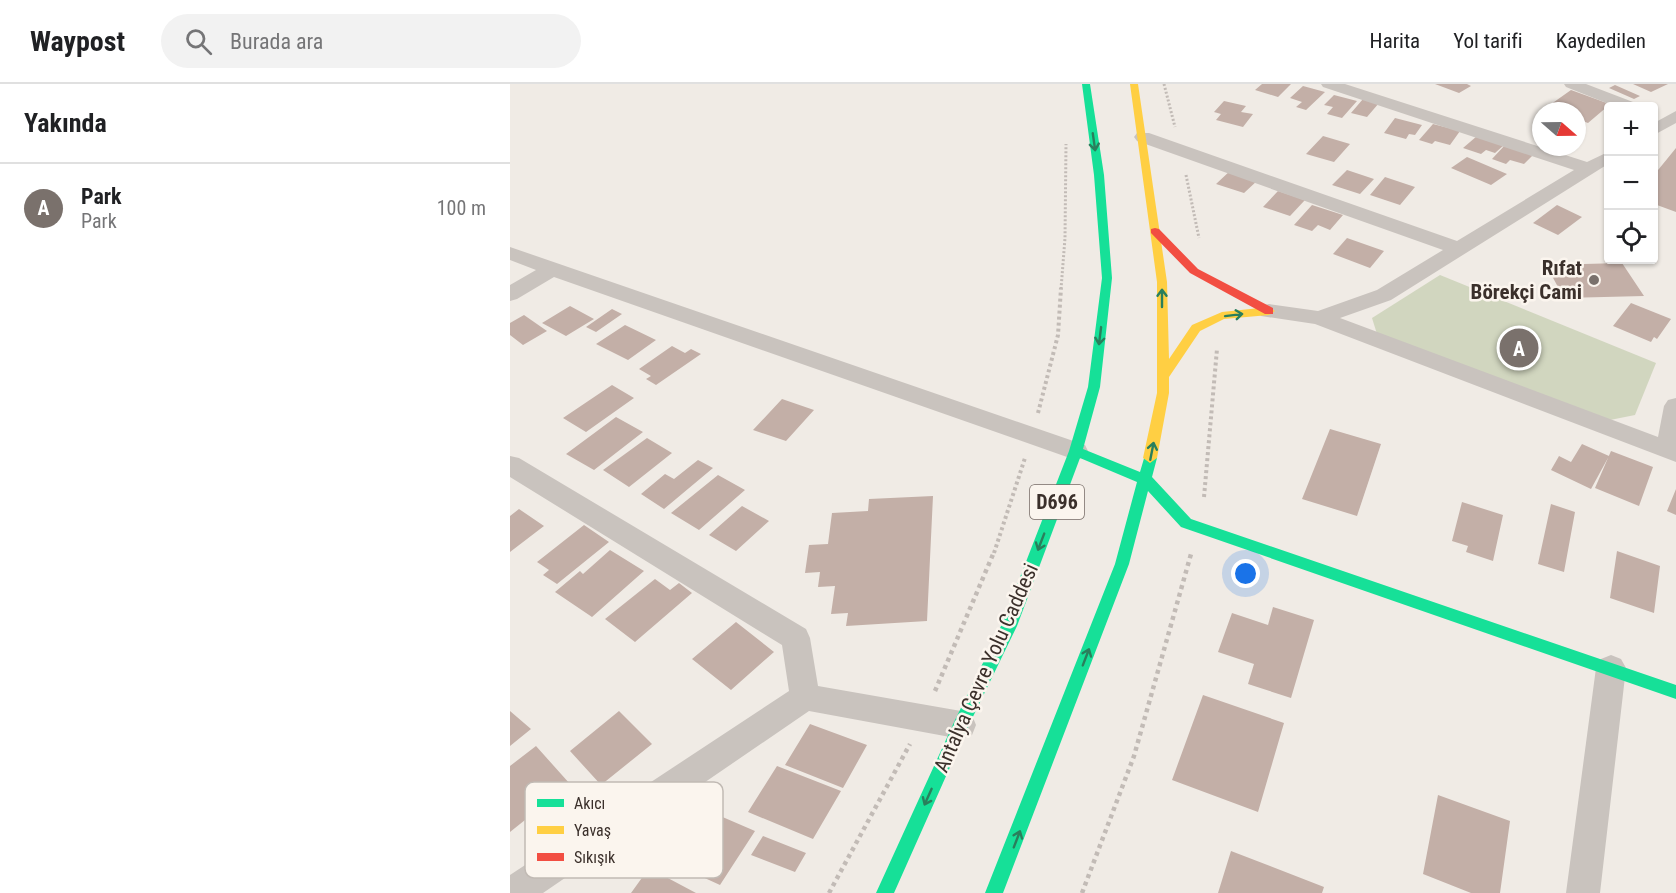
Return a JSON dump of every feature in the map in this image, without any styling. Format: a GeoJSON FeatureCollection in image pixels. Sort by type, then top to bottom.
{"type":"FeatureCollection","features":[{"type":"Feature","properties":{"kind":"main road","name":"Antalya Çevre Yolu Caddesi"},"geometry":{"type":"LineString","coordinates":[[885,893],[961,725],[1010,626],[1076,451],[1094,387],[1107,278],[1099,175],[1086,84]]}},
{"type":"Feature","properties":{"kind":"main road"},"geometry":{"type":"LineString","coordinates":[[994,893],[1122,564],[1146,480],[1163,393],[1162,282],[1134,84]]}},
{"type":"Feature","properties":{"kind":"main road"},"geometry":{"type":"LineString","coordinates":[[1155,231],[1194,271],[1269,311]]}},
{"type":"Feature","properties":{"kind":"main road"},"geometry":{"type":"LineString","coordinates":[[1162,377],[1196,328],[1222,316],[1269,311]]}},
{"type":"Feature","properties":{"kind":"main road"},"geometry":{"type":"LineString","coordinates":[[1076,451],[1146,480],[1186,523],[1676,692]]}},
{"type":"Feature","properties":{"kind":"street"},"geometry":{"type":"LineString","coordinates":[[1329,84],[1589,169]]}},
{"type":"Feature","properties":{"kind":"street"},"geometry":{"type":"LineString","coordinates":[[1572,84],[1617,102]]}},
{"type":"Feature","properties":{"kind":"street"},"geometry":{"type":"LineString","coordinates":[[1143,137],[1459,249]]}},
{"type":"Feature","properties":{"kind":"street"},"geometry":{"type":"LineString","coordinates":[[1319,318],[1384,295],[1604,160]]}},
{"type":"Feature","properties":{"kind":"street"},"geometry":{"type":"LineString","coordinates":[[510,253],[1076,451]]}},
{"type":"Feature","properties":{"kind":"street"},"geometry":{"type":"LineString","coordinates":[[510,294],[552,269]]}},
{"type":"Feature","properties":{"kind":"street"},"geometry":{"type":"LineString","coordinates":[[1269,311],[1319,318],[1672,451],[1676,406]]}},
{"type":"Feature","properties":{"kind":"street"},"geometry":{"type":"LineString","coordinates":[[510,465],[796,638],[805,697]]}},
{"type":"Feature","properties":{"kind":"street"},"geometry":{"type":"LineString","coordinates":[[1583,893],[1611,668]]}},
{"type":"Feature","properties":{"kind":"street"},"geometry":{"type":"LineString","coordinates":[[678,782],[805,697],[961,725]]}},
{"type":"Feature","properties":{"kind":"street"},"geometry":{"type":"LineString","coordinates":[[513,893],[535,878]]}},
{"type":"Feature","properties":{"kind":"path"},"geometry":{"type":"LineString","coordinates":[[829,893],[924,718],[988,571],[1033,435],[1058,335],[1065,238],[1066,136]]}},
{"type":"Feature","properties":{"kind":"path"},"geometry":{"type":"LineString","coordinates":[[1082,893],[1134,756],[1186,579],[1205,491],[1218,335],[1215,319]]}},
{"type":"Feature","properties":{"kind":"green space"},"geometry":{"type":"Polygon","coordinates":[[[1440,275],[1656,363],[1635,415],[1610,420],[1377,334],[1372,318],[1440,275]]]}},
{"type":"Feature","properties":{"kind":"building"},"geometry":{"type":"Polygon","coordinates":[[[1262,84],[1291,84],[1278,97],[1255,90],[1262,84]]]}},
{"type":"Feature","properties":{"kind":"building"},"geometry":{"type":"Polygon","coordinates":[[[1435,84],[1467,84],[1471,86],[1459,93],[1435,84]]]}},
{"type":"Feature","properties":{"kind":"building"},"geometry":{"type":"Polygon","coordinates":[[[1633,84],[1668,84],[1651,92],[1633,84]]]}},
{"type":"Feature","properties":{"kind":"building"},"geometry":{"type":"Polygon","coordinates":[[[1615,85],[1640,96],[1634,99],[1609,88],[1615,85]]]}},
{"type":"Feature","properties":{"kind":"building"},"geometry":{"type":"Polygon","coordinates":[[[1303,86],[1325,92],[1306,110],[1296,107],[1302,102],[1290,98],[1303,86]]]}},
{"type":"Feature","properties":{"kind":"building"},"geometry":{"type":"Polygon","coordinates":[[[1571,90],[1604,102],[1604,109],[1588,123],[1586,122],[1586,102],[1554,102],[1571,90]]]}},
{"type":"Feature","properties":{"kind":"building"},"geometry":{"type":"Polygon","coordinates":[[[1334,95],[1357,101],[1342,118],[1327,114],[1333,107],[1324,105],[1334,95]]]}},
{"type":"Feature","properties":{"kind":"building"},"geometry":{"type":"Polygon","coordinates":[[[1363,99],[1379,103],[1367,117],[1351,113],[1363,99]]]}},
{"type":"Feature","properties":{"kind":"building"},"geometry":{"type":"Polygon","coordinates":[[[1224,101],[1246,106],[1241,112],[1253,114],[1243,127],[1216,120],[1221,114],[1214,112],[1224,101]]]}},
{"type":"Feature","properties":{"kind":"building"},"geometry":{"type":"Polygon","coordinates":[[[1395,118],[1422,125],[1415,135],[1409,134],[1406,139],[1384,133],[1395,118]]]}},
{"type":"Feature","properties":{"kind":"building"},"geometry":{"type":"Polygon","coordinates":[[[1433,124],[1460,131],[1450,145],[1435,141],[1432,144],[1419,140],[1433,124]]]}},
{"type":"Feature","properties":{"kind":"building"},"geometry":{"type":"Polygon","coordinates":[[[1323,136],[1350,144],[1334,162],[1306,154],[1323,136]]]}},
{"type":"Feature","properties":{"kind":"building"},"geometry":{"type":"Polygon","coordinates":[[[1477,136],[1504,145],[1495,153],[1486,150],[1481,154],[1463,148],[1477,136]]]}},
{"type":"Feature","properties":{"kind":"building"},"geometry":{"type":"Polygon","coordinates":[[[1505,145],[1532,155],[1524,164],[1510,160],[1506,164],[1492,159],[1505,145]]]}},
{"type":"Feature","properties":{"kind":"building"},"geometry":{"type":"Polygon","coordinates":[[[1676,148],[1676,212],[1658,205],[1658,170],[1676,148]]]}},
{"type":"Feature","properties":{"kind":"building"},"geometry":{"type":"Polygon","coordinates":[[[1467,157],[1507,174],[1491,185],[1451,168],[1467,157]]]}},
{"type":"Feature","properties":{"kind":"building"},"geometry":{"type":"Polygon","coordinates":[[[1231,170],[1258,180],[1244,193],[1216,184],[1231,170]]]}},
{"type":"Feature","properties":{"kind":"building"},"geometry":{"type":"Polygon","coordinates":[[[1347,170],[1374,179],[1360,194],[1332,185],[1347,170]]]}},
{"type":"Feature","properties":{"kind":"building"},"geometry":{"type":"Polygon","coordinates":[[[1385,177],[1415,187],[1400,205],[1370,195],[1385,177]]]}},
{"type":"Feature","properties":{"kind":"building"},"geometry":{"type":"Polygon","coordinates":[[[1278,191],[1305,200],[1290,216],[1263,207],[1278,191]]]}},
{"type":"Feature","properties":{"kind":"building"},"geometry":{"type":"Polygon","coordinates":[[[1312,205],[1343,215],[1330,230],[1318,225],[1312,231],[1294,225],[1312,205]]]}},
{"type":"Feature","properties":{"kind":"building"},"geometry":{"type":"Polygon","coordinates":[[[1557,205],[1582,217],[1558,235],[1533,223],[1557,205]]]}},
{"type":"Feature","properties":{"kind":"building"},"geometry":{"type":"Polygon","coordinates":[[[1347,238],[1384,251],[1370,268],[1333,254],[1347,238]]]}},
{"type":"Feature","properties":{"kind":"building","name":"Rıfat Börekçi Cami"},"geometry":{"type":"Polygon","coordinates":[[[1623,264],[1644,296],[1564,298],[1546,265],[1623,264]]]}},
{"type":"Feature","properties":{"kind":"building"},"geometry":{"type":"Polygon","coordinates":[[[1631,303],[1671,319],[1657,339],[1654,337],[1651,342],[1613,326],[1631,303]]]}},
{"type":"Feature","properties":{"kind":"building"},"geometry":{"type":"Polygon","coordinates":[[[570,306],[594,319],[566,336],[542,323],[570,306]]]}},
{"type":"Feature","properties":{"kind":"building"},"geometry":{"type":"Polygon","coordinates":[[[612,309],[622,314],[596,332],[586,327],[612,309]]]}},
{"type":"Feature","properties":{"kind":"building"},"geometry":{"type":"Polygon","coordinates":[[[524,315],[547,331],[523,345],[510,335],[510,323],[524,315]]]}},
{"type":"Feature","properties":{"kind":"building"},"geometry":{"type":"Polygon","coordinates":[[[625,325],[656,340],[628,360],[596,344],[625,325]]]}},
{"type":"Feature","properties":{"kind":"building"},"geometry":{"type":"Polygon","coordinates":[[[672,346],[685,353],[691,349],[701,354],[656,385],[646,379],[651,376],[639,369],[672,346]]]}},
{"type":"Feature","properties":{"kind":"building"},"geometry":{"type":"Polygon","coordinates":[[[612,385],[634,398],[586,432],[563,418],[612,385]]]}},
{"type":"Feature","properties":{"kind":"building"},"geometry":{"type":"Polygon","coordinates":[[[782,399],[814,410],[786,441],[753,430],[782,399]]]}},
{"type":"Feature","properties":{"kind":"building"},"geometry":{"type":"Polygon","coordinates":[[[616,417],[643,432],[594,470],[566,454],[616,417]]]}},
{"type":"Feature","properties":{"kind":"building"},"geometry":{"type":"Polygon","coordinates":[[[1330,429],[1381,444],[1357,516],[1302,499],[1330,429]]]}},
{"type":"Feature","properties":{"kind":"building"},"geometry":{"type":"Polygon","coordinates":[[[647,438],[672,453],[629,487],[603,470],[647,438]]]}},
{"type":"Feature","properties":{"kind":"building"},"geometry":{"type":"Polygon","coordinates":[[[1582,444],[1609,456],[1591,489],[1551,470],[1559,456],[1571,462],[1582,444]]]}},
{"type":"Feature","properties":{"kind":"building"},"geometry":{"type":"Polygon","coordinates":[[[1611,451],[1653,467],[1639,506],[1595,488],[1611,451]]]}},
{"type":"Feature","properties":{"kind":"building"},"geometry":{"type":"Polygon","coordinates":[[[698,460],[713,468],[664,509],[641,494],[665,474],[674,479],[698,460]]]}},
{"type":"Feature","properties":{"kind":"building"},"geometry":{"type":"Polygon","coordinates":[[[718,475],[745,490],[699,530],[671,513],[718,475]]]}},
{"type":"Feature","properties":{"kind":"building"},"geometry":{"type":"Polygon","coordinates":[[[1676,489],[1676,515],[1667,511],[1676,489]]]}},
{"type":"Feature","properties":{"kind":"building"},"geometry":{"type":"Polygon","coordinates":[[[933,496],[927,621],[846,626],[848,613],[831,614],[835,586],[818,587],[820,572],[805,573],[809,545],[828,544],[832,513],[868,511],[869,499],[933,496]]]}},
{"type":"Feature","properties":{"kind":"building"},"geometry":{"type":"Polygon","coordinates":[[[1462,502],[1503,515],[1493,561],[1466,552],[1468,546],[1452,541],[1462,502]]]}},
{"type":"Feature","properties":{"kind":"building"},"geometry":{"type":"Polygon","coordinates":[[[1551,504],[1575,512],[1564,572],[1538,564],[1551,504]]]}},
{"type":"Feature","properties":{"kind":"building"},"geometry":{"type":"Polygon","coordinates":[[[742,506],[769,521],[736,551],[709,535],[742,506]]]}},
{"type":"Feature","properties":{"kind":"building"},"geometry":{"type":"Polygon","coordinates":[[[519,509],[544,526],[510,552],[510,516],[519,509]]]}},
{"type":"Feature","properties":{"kind":"building"},"geometry":{"type":"Polygon","coordinates":[[[584,525],[609,542],[557,584],[543,575],[549,570],[537,562],[584,525]]]}},
{"type":"Feature","properties":{"kind":"building"},"geometry":{"type":"Polygon","coordinates":[[[610,550],[644,571],[592,617],[555,592],[580,571],[583,574],[610,550]]]}},
{"type":"Feature","properties":{"kind":"building"},"geometry":{"type":"Polygon","coordinates":[[[1617,551],[1660,566],[1654,613],[1610,598],[1617,551]]]}},
{"type":"Feature","properties":{"kind":"building"},"geometry":{"type":"Polygon","coordinates":[[[655,579],[670,590],[679,583],[692,593],[635,642],[605,619],[655,579]]]}},
{"type":"Feature","properties":{"kind":"building"},"geometry":{"type":"Polygon","coordinates":[[[1273,607],[1314,620],[1291,698],[1248,684],[1254,664],[1218,652],[1232,613],[1268,625],[1273,607]]]}},
{"type":"Feature","properties":{"kind":"building"},"geometry":{"type":"Polygon","coordinates":[[[736,622],[774,652],[731,690],[692,659],[736,622]]]}},
{"type":"Feature","properties":{"kind":"building"},"geometry":{"type":"Polygon","coordinates":[[[1203,695],[1284,723],[1258,812],[1172,780],[1203,695]]]}},
{"type":"Feature","properties":{"kind":"building"},"geometry":{"type":"Polygon","coordinates":[[[510,711],[531,729],[510,746],[510,711]]]}},
{"type":"Feature","properties":{"kind":"building"},"geometry":{"type":"Polygon","coordinates":[[[619,711],[652,744],[605,782],[598,782],[570,751],[619,711]]]}},
{"type":"Feature","properties":{"kind":"building"},"geometry":{"type":"Polygon","coordinates":[[[810,724],[867,745],[843,788],[785,765],[810,724]]]}},
{"type":"Feature","properties":{"kind":"building"},"geometry":{"type":"Polygon","coordinates":[[[536,746],[568,782],[525,782],[525,820],[510,832],[510,766],[536,746]]]}},
{"type":"Feature","properties":{"kind":"building"},"geometry":{"type":"Polygon","coordinates":[[[777,766],[841,791],[813,839],[748,812],[777,766]]]}},
{"type":"Feature","properties":{"kind":"building"},"geometry":{"type":"Polygon","coordinates":[[[1438,795],[1510,821],[1500,893],[1471,893],[1423,874],[1438,795]]]}},
{"type":"Feature","properties":{"kind":"building"},"geometry":{"type":"Polygon","coordinates":[[[723,817],[755,831],[720,885],[705,878],[723,878],[723,817]]]}},
{"type":"Feature","properties":{"kind":"building"},"geometry":{"type":"Polygon","coordinates":[[[763,836],[806,853],[795,872],[751,855],[763,836]]]}},
{"type":"Feature","properties":{"kind":"building"},"geometry":{"type":"Polygon","coordinates":[[[1231,851],[1324,887],[1322,893],[1218,893],[1231,851]]]}},
{"type":"Feature","properties":{"kind":"building"},"geometry":{"type":"Polygon","coordinates":[[[642,878],[668,878],[696,893],[631,893],[642,878]]]}},
{"type":"Feature","properties":{"kind":"traffic: fast"},"geometry":{"type":"LineString","coordinates":[[885,893],[961,725],[1009,626],[1076,451],[1094,387],[1107,278],[1099,175],[1086,84]]}},
{"type":"Feature","properties":{"kind":"traffic: fast"},"geometry":{"type":"LineString","coordinates":[[1076,451],[1146,480],[1186,523],[1676,692]]}},
{"type":"Feature","properties":{"kind":"traffic: fast"},"geometry":{"type":"LineString","coordinates":[[994,893],[1122,564],[1150,458]]}},
{"type":"Feature","properties":{"kind":"traffic: slow"},"geometry":{"type":"LineString","coordinates":[[1134,84],[1162,282],[1163,393],[1150,458]]}},
{"type":"Feature","properties":{"kind":"traffic: slow"},"geometry":{"type":"LineString","coordinates":[[1163,377],[1196,328],[1222,316],[1269,311]]}},
{"type":"Feature","properties":{"kind":"traffic: jam"},"geometry":{"type":"LineString","coordinates":[[1155,231],[1194,271],[1269,311]]}},
{"type":"Feature","properties":{"kind":"place","name":"Rıfat Börekçi Cami"},"geometry":{"type":"Point","coordinates":[1594,280]}},
{"type":"Feature","properties":{"kind":"place","name":"Park"},"geometry":{"type":"Point","coordinates":[1519,348]}}]}
